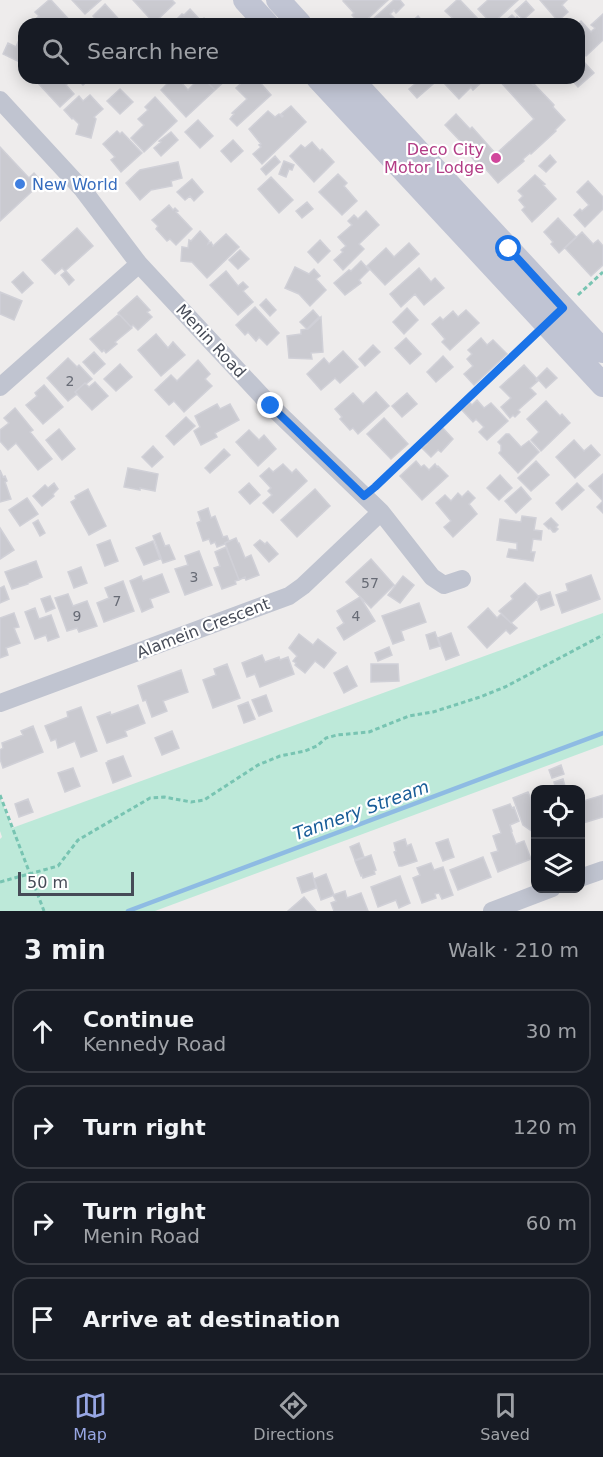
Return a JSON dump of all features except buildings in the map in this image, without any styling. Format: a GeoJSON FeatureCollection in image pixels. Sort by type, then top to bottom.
{"type":"FeatureCollection","features":[{"type":"Feature","properties":{"kind":"main road"},"geometry":{"type":"LineString","coordinates":[[245,0],[262,18]]}},
{"type":"Feature","properties":{"kind":"main road"},"geometry":{"type":"LineString","coordinates":[[278,0],[294,18]]}},
{"type":"Feature","properties":{"kind":"main road"},"geometry":{"type":"LineString","coordinates":[[325,84],[426,176]]}},
{"type":"Feature","properties":{"kind":"main road"},"geometry":{"type":"LineString","coordinates":[[355,84],[426,176],[555,316],[603,385]]}},
{"type":"Feature","properties":{"kind":"main road"},"geometry":{"type":"LineString","coordinates":[[555,316],[603,351]]}},
{"type":"Feature","properties":{"kind":"street","name":"Menin Road"},"geometry":{"type":"LineString","coordinates":[[0,100],[82,190],[139,264],[271,406],[381,512],[432,577],[444,585],[462,579]]}},
{"type":"Feature","properties":{"kind":"street"},"geometry":{"type":"LineString","coordinates":[[0,387],[139,264]]}},
{"type":"Feature","properties":{"kind":"street","name":"Alamein Crescent"},"geometry":{"type":"LineString","coordinates":[[0,704],[289,596],[303,586],[381,512]]}},
{"type":"Feature","properties":{"kind":"street"},"geometry":{"type":"LineString","coordinates":[[585,876],[603,870]]}},
{"type":"Feature","properties":{"kind":"street"},"geometry":{"type":"LineString","coordinates":[[492,911],[539,893]]}},
{"type":"Feature","properties":{"kind":"path"},"geometry":{"type":"LineString","coordinates":[[364,496],[603,272]]}},
{"type":"Feature","properties":{"kind":"path"},"geometry":{"type":"LineString","coordinates":[[0,882],[58,866],[78,840],[150,798],[164,797],[191,802],[204,800],[258,765],[279,756],[305,751],[317,746],[326,738],[369,732],[409,716],[433,712],[480,697],[505,687],[603,635]]}},
{"type":"Feature","properties":{"kind":"path"},"geometry":{"type":"LineString","coordinates":[[0,795],[44,911]]}},
{"type":"Feature","properties":{"kind":"green space"},"geometry":{"type":"Polygon","coordinates":[[[603,613],[603,745],[155,911],[0,911],[0,839],[2,837],[0,797],[12,828],[603,613]]]}},
{"type":"Feature","properties":{"kind":"waterway","name":"Tannery Stream"},"geometry":{"type":"LineString","coordinates":[[128,911],[603,733]]}},
{"type":"Feature","properties":{"kind":"place","name":"Deco City Motor Lodge"},"geometry":{"type":"Point","coordinates":[496,158]}},
{"type":"Feature","properties":{"kind":"place","name":"New World"},"geometry":{"type":"Point","coordinates":[20,184]}},
{"type":"Feature","properties":{"kind":"route"},"geometry":{"type":"LineString","coordinates":[[271,406],[364,496],[563,308],[509,249]]}}]}
